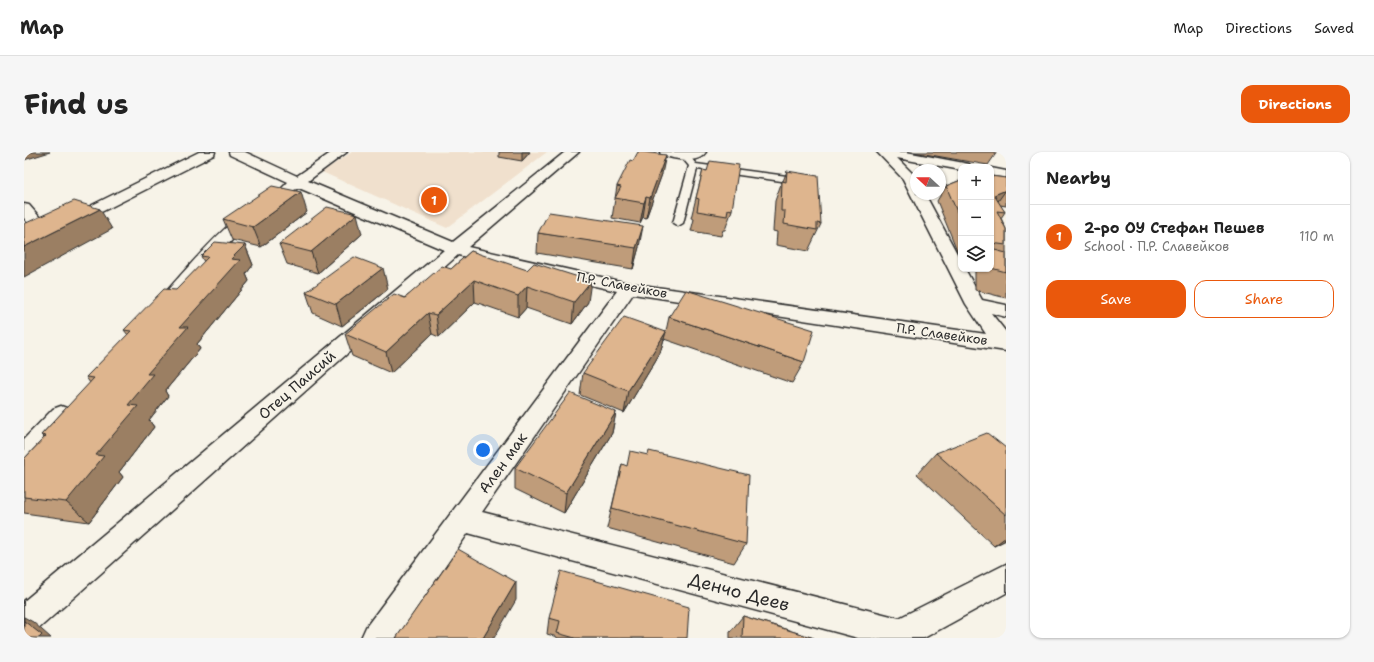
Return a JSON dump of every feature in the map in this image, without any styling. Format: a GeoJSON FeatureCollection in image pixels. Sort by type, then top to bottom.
{"type":"FeatureCollection","features":[{"type":"Feature","properties":{"kind":"street"},"geometry":{"type":"LineString","coordinates":[[24,245],[209,152]]}},
{"type":"Feature","properties":{"kind":"street","name":"П.Р. Славейков"},"geometry":{"type":"LineString","coordinates":[[235,152],[298,182],[456,248],[628,288],[1005,344]]}},
{"type":"Feature","properties":{"kind":"street"},"geometry":{"type":"LineString","coordinates":[[158,311],[227,236],[269,202],[341,152]]}},
{"type":"Feature","properties":{"kind":"street","name":"Отец Паисий"},"geometry":{"type":"LineString","coordinates":[[24,621],[456,248],[573,152]]}},
{"type":"Feature","properties":{"kind":"street"},"geometry":{"type":"LineString","coordinates":[[666,152],[689,161],[692,156],[700,152]]}},
{"type":"Feature","properties":{"kind":"street"},"geometry":{"type":"LineString","coordinates":[[884,152],[958,166]]}},
{"type":"Feature","properties":{"kind":"street"},"geometry":{"type":"LineString","coordinates":[[884,152],[910,179]]}},
{"type":"Feature","properties":{"kind":"street"},"geometry":{"type":"LineString","coordinates":[[994,173],[1006,175]]}},
{"type":"Feature","properties":{"kind":"street"},"geometry":{"type":"LineString","coordinates":[[921,200],[975,304],[1005,344]]}},
{"type":"Feature","properties":{"kind":"street"},"geometry":{"type":"LineString","coordinates":[[24,208],[46,234]]}},
{"type":"Feature","properties":{"kind":"street","name":"Ален мак"},"geometry":{"type":"LineString","coordinates":[[377,638],[628,288]]}},
{"type":"Feature","properties":{"kind":"street"},"geometry":{"type":"LineString","coordinates":[[975,304],[1006,311]]}},
{"type":"Feature","properties":{"kind":"street"},"geometry":{"type":"LineString","coordinates":[[24,455],[72,403]]}},
{"type":"Feature","properties":{"kind":"street","name":"Денчо Деев"},"geometry":{"type":"LineString","coordinates":[[462,519],[900,636],[1006,578]]}},
{"type":"Feature","properties":{"kind":"lane"},"geometry":{"type":"LineString","coordinates":[[678,223],[689,161],[808,182]]}},
{"type":"Feature","properties":{"kind":"shaded area"},"geometry":{"type":"Polygon","coordinates":[[[352,152],[547,152],[447,228],[322,172],[352,152]]]}},
{"type":"Feature","properties":{"kind":"building"},"geometry":{"type":"Polygon","coordinates":[[[638,152],[666,155],[650,198],[646,197],[644,203],[615,198],[621,187],[617,186],[630,160],[633,161],[638,152]]]}},
{"type":"Feature","properties":{"kind":"building"},"geometry":{"type":"Polygon","coordinates":[[[710,161],[739,165],[732,210],[728,209],[727,216],[697,211],[699,199],[696,198],[703,170],[707,171],[710,161]]]}},
{"type":"Feature","properties":{"kind":"building"},"geometry":{"type":"Polygon","coordinates":[[[787,171],[818,176],[821,224],[817,223],[817,230],[784,224],[785,211],[781,211],[782,181],[786,182],[787,171]]]}},
{"type":"Feature","properties":{"kind":"building"},"geometry":{"type":"Polygon","coordinates":[[[994,176],[1006,178],[1006,190],[994,195],[994,176]]]}},
{"type":"Feature","properties":{"kind":"building"},"geometry":{"type":"Polygon","coordinates":[[[958,181],[958,214],[946,186],[958,181]]]}},
{"type":"Feature","properties":{"kind":"building"},"geometry":{"type":"Polygon","coordinates":[[[272,186],[301,192],[253,227],[223,219],[272,186]]]}},
{"type":"Feature","properties":{"kind":"building"},"geometry":{"type":"Polygon","coordinates":[[[994,195],[1005,212],[997,211],[1006,229],[1006,245],[994,243],[994,195]]]}},
{"type":"Feature","properties":{"kind":"building"},"geometry":{"type":"Polygon","coordinates":[[[74,201],[100,209],[24,247],[24,224],[74,201]]]}},
{"type":"Feature","properties":{"kind":"building"},"geometry":{"type":"Polygon","coordinates":[[[327,207],[357,214],[311,252],[279,244],[327,207]]]}},
{"type":"Feature","properties":{"kind":"building"},"geometry":{"type":"Polygon","coordinates":[[[549,212],[643,226],[636,248],[538,233],[549,212]]]}},
{"type":"Feature","properties":{"kind":"building"},"geometry":{"type":"Polygon","coordinates":[[[215,242],[245,245],[231,259],[240,260],[180,327],[188,327],[147,374],[154,374],[128,405],[138,406],[96,455],[104,456],[66,502],[24,497],[24,459],[46,436],[41,435],[94,378],[86,377],[131,331],[124,330],[164,289],[176,290],[208,257],[201,256],[215,242]]]}},
{"type":"Feature","properties":{"kind":"building"},"geometry":{"type":"Polygon","coordinates":[[[994,250],[1006,253],[1006,272],[994,269],[994,250]]]}},
{"type":"Feature","properties":{"kind":"building"},"geometry":{"type":"Polygon","coordinates":[[[471,251],[527,270],[534,263],[591,281],[574,302],[527,286],[518,296],[474,280],[436,315],[428,313],[386,352],[345,334],[394,294],[405,298],[442,266],[451,269],[471,251]]]}},
{"type":"Feature","properties":{"kind":"building"},"geometry":{"type":"Polygon","coordinates":[[[354,257],[383,268],[336,304],[306,292],[354,257]]]}},
{"type":"Feature","properties":{"kind":"building"},"geometry":{"type":"Polygon","coordinates":[[[686,290],[814,330],[804,362],[669,317],[686,290]]]}},
{"type":"Feature","properties":{"kind":"building"},"geometry":{"type":"Polygon","coordinates":[[[624,317],[666,332],[628,391],[583,373],[624,317]]]}},
{"type":"Feature","properties":{"kind":"building"},"geometry":{"type":"Polygon","coordinates":[[[570,393],[616,412],[566,493],[515,468],[570,393]]]}},
{"type":"Feature","properties":{"kind":"building"},"geometry":{"type":"Polygon","coordinates":[[[987,433],[1006,448],[1006,515],[936,453],[987,433]]]}},
{"type":"Feature","properties":{"kind":"building"},"geometry":{"type":"Polygon","coordinates":[[[630,451],[648,455],[649,451],[749,475],[746,544],[612,508],[622,464],[627,466],[630,451]]]}},
{"type":"Feature","properties":{"kind":"building"},"geometry":{"type":"Polygon","coordinates":[[[458,549],[516,582],[483,638],[396,638],[458,549]]]}},
{"type":"Feature","properties":{"kind":"building"},"geometry":{"type":"Polygon","coordinates":[[[561,571],[689,607],[687,638],[575,638],[557,633],[560,621],[549,618],[561,571]]]}},
{"type":"Feature","properties":{"kind":"building"},"geometry":{"type":"Polygon","coordinates":[[[743,616],[814,638],[742,638],[743,616]]]}},
{"type":"Feature","properties":{"kind":"building"},"geometry":{"type":"Polygon","coordinates":[[[24,621],[42,635],[39,638],[24,638],[24,621]]]}},
{"type":"Feature","properties":{"kind":"place","name":"2-ро ОУ Стефан Пешев"},"geometry":{"type":"Point","coordinates":[434,200]}}]}
